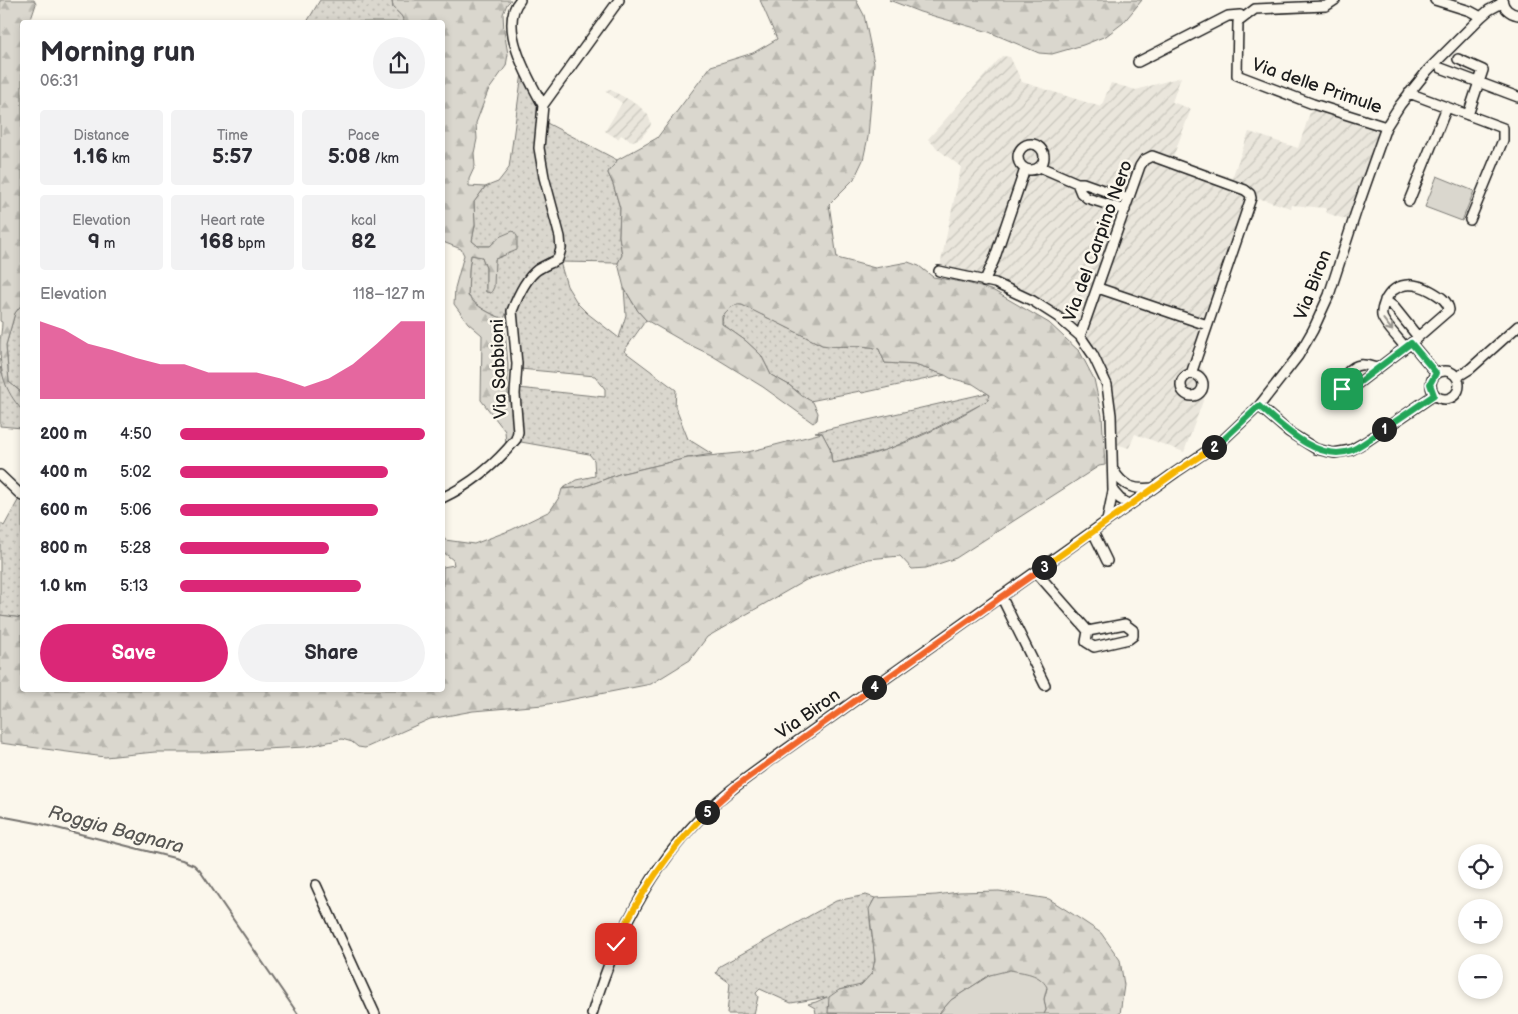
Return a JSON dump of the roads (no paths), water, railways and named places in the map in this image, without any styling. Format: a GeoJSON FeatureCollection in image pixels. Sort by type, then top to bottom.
{"type":"FeatureCollection","features":[{"type":"Feature","properties":{"kind":"street"},"geometry":{"type":"LineString","coordinates":[[520,0],[513,8],[512,20],[517,52],[520,62],[543,105],[619,0]]}},
{"type":"Feature","properties":{"kind":"street"},"geometry":{"type":"LineString","coordinates":[[1138,62],[1228,16],[1240,15],[1242,18],[1255,9],[1326,6],[1336,0]]}},
{"type":"Feature","properties":{"kind":"street"},"geometry":{"type":"LineString","coordinates":[[1434,0],[1470,11],[1480,17]]}},
{"type":"Feature","properties":{"kind":"street"},"geometry":{"type":"LineString","coordinates":[[1502,1],[1508,11],[1518,15]]}},
{"type":"Feature","properties":{"kind":"street","name":"Via Biron"},"geometry":{"type":"LineString","coordinates":[[592,1014],[616,944],[640,896],[677,844],[708,811],[735,787],[774,758],[1222,441],[1259,406],[1298,356],[1314,330],[1329,295],[1386,127],[1428,70],[1480,17],[1502,1]]}},
{"type":"Feature","properties":{"kind":"street","name":"Via delle Primule"},"geometry":{"type":"LineString","coordinates":[[1242,18],[1238,22],[1237,75],[1313,104],[1386,127]]}},
{"type":"Feature","properties":{"kind":"street"},"geometry":{"type":"LineString","coordinates":[[1458,59],[1483,70],[1468,115]]}},
{"type":"Feature","properties":{"kind":"street"},"geometry":{"type":"LineString","coordinates":[[1441,68],[1518,97]]}},
{"type":"Feature","properties":{"kind":"street"},"geometry":{"type":"LineString","coordinates":[[1410,93],[1503,128],[1503,140],[1470,220]]}},
{"type":"Feature","properties":{"kind":"street","name":"Via Sabbioni"},"geometry":{"type":"LineString","coordinates":[[445,496],[460,489],[483,473],[508,450],[516,439],[518,432],[515,394],[517,364],[512,311],[531,276],[536,271],[558,259],[561,249],[560,237],[540,154],[539,143],[543,105]]}},
{"type":"Feature","properties":{"kind":"street"},"geometry":{"type":"LineString","coordinates":[[1409,201],[1447,106]]}},
{"type":"Feature","properties":{"kind":"street"},"geometry":{"type":"LineString","coordinates":[[1032,144],[1042,151],[1044,159],[1040,167],[1033,170],[1025,169],[1020,163],[1019,154],[1024,147],[1032,144]]}},
{"type":"Feature","properties":{"kind":"street","name":"Via del Carpino Nero"},"geometry":{"type":"LineString","coordinates":[[1080,336],[1140,166],[1144,160],[1152,156],[1245,190],[1250,194],[1250,203],[1207,325],[1192,374]]}},
{"type":"Feature","properties":{"kind":"street"},"geometry":{"type":"LineString","coordinates":[[1040,167],[1128,199]]}},
{"type":"Feature","properties":{"kind":"street"},"geometry":{"type":"LineString","coordinates":[[984,282],[994,260],[1025,169]]}},
{"type":"Feature","properties":{"kind":"street"},"geometry":{"type":"LineString","coordinates":[[1077,182],[1081,193],[1087,198],[1125,210]]}},
{"type":"Feature","properties":{"kind":"street"},"geometry":{"type":"LineString","coordinates":[[938,271],[995,283],[1033,301],[1080,336],[1093,355],[1107,385],[1112,415],[1114,471],[1113,491],[1107,521]]}},
{"type":"Feature","properties":{"kind":"street"},"geometry":{"type":"LineString","coordinates":[[1377,368],[1411,342],[1449,310],[1448,305],[1440,296],[1421,286],[1410,284],[1394,289],[1385,300],[1382,308],[1382,317],[1411,342],[1436,373]]}},
{"type":"Feature","properties":{"kind":"street"},"geometry":{"type":"LineString","coordinates":[[1098,288],[1207,325]]}},
{"type":"Feature","properties":{"kind":"street"},"geometry":{"type":"LineString","coordinates":[[1385,300],[1394,307],[1411,342]]}},
{"type":"Feature","properties":{"kind":"street"},"geometry":{"type":"LineString","coordinates":[[1457,378],[1470,369],[1518,326]]}},
{"type":"Feature","properties":{"kind":"street"},"geometry":{"type":"LineString","coordinates":[[1447,371],[1457,378],[1459,387],[1455,395],[1447,400],[1434,395],[1430,384],[1436,373],[1447,371]]}},
{"type":"Feature","properties":{"kind":"street"},"geometry":{"type":"LineString","coordinates":[[1259,406],[1289,432],[1316,449],[1334,453],[1351,450],[1367,441],[1434,395]]}},
{"type":"Feature","properties":{"kind":"street"},"geometry":{"type":"LineString","coordinates":[[1114,471],[1125,485],[1130,505]]}},
{"type":"Feature","properties":{"kind":"street"},"geometry":{"type":"LineString","coordinates":[[0,475],[20,494]]}},
{"type":"Feature","properties":{"kind":"street"},"geometry":{"type":"LineString","coordinates":[[1125,485],[1142,489],[1155,488]]}},
{"type":"Feature","properties":{"kind":"street"},"geometry":{"type":"LineString","coordinates":[[1113,491],[1120,499],[1130,505]]}},
{"type":"Feature","properties":{"kind":"street"},"geometry":{"type":"LineString","coordinates":[[1093,532],[1107,560]]}},
{"type":"Feature","properties":{"kind":"street"},"geometry":{"type":"LineString","coordinates":[[1036,572],[1088,631]]}},
{"type":"Feature","properties":{"kind":"street"},"geometry":{"type":"LineString","coordinates":[[1002,596],[1045,684]]}},
{"type":"Feature","properties":{"kind":"street"},"geometry":{"type":"LineString","coordinates":[[1125,624],[1134,630],[1133,636],[1129,639],[1094,647],[1086,642],[1088,631],[1125,624]]}},
{"type":"Feature","properties":{"kind":"street"},"geometry":{"type":"LineString","coordinates":[[316,885],[375,1014]]}},
{"type":"Feature","properties":{"kind":"waterway","name":"Roggia Bagnara"},"geometry":{"type":"LineString","coordinates":[[0,816],[37,823],[182,860],[194,865],[298,1014]]}}]}
